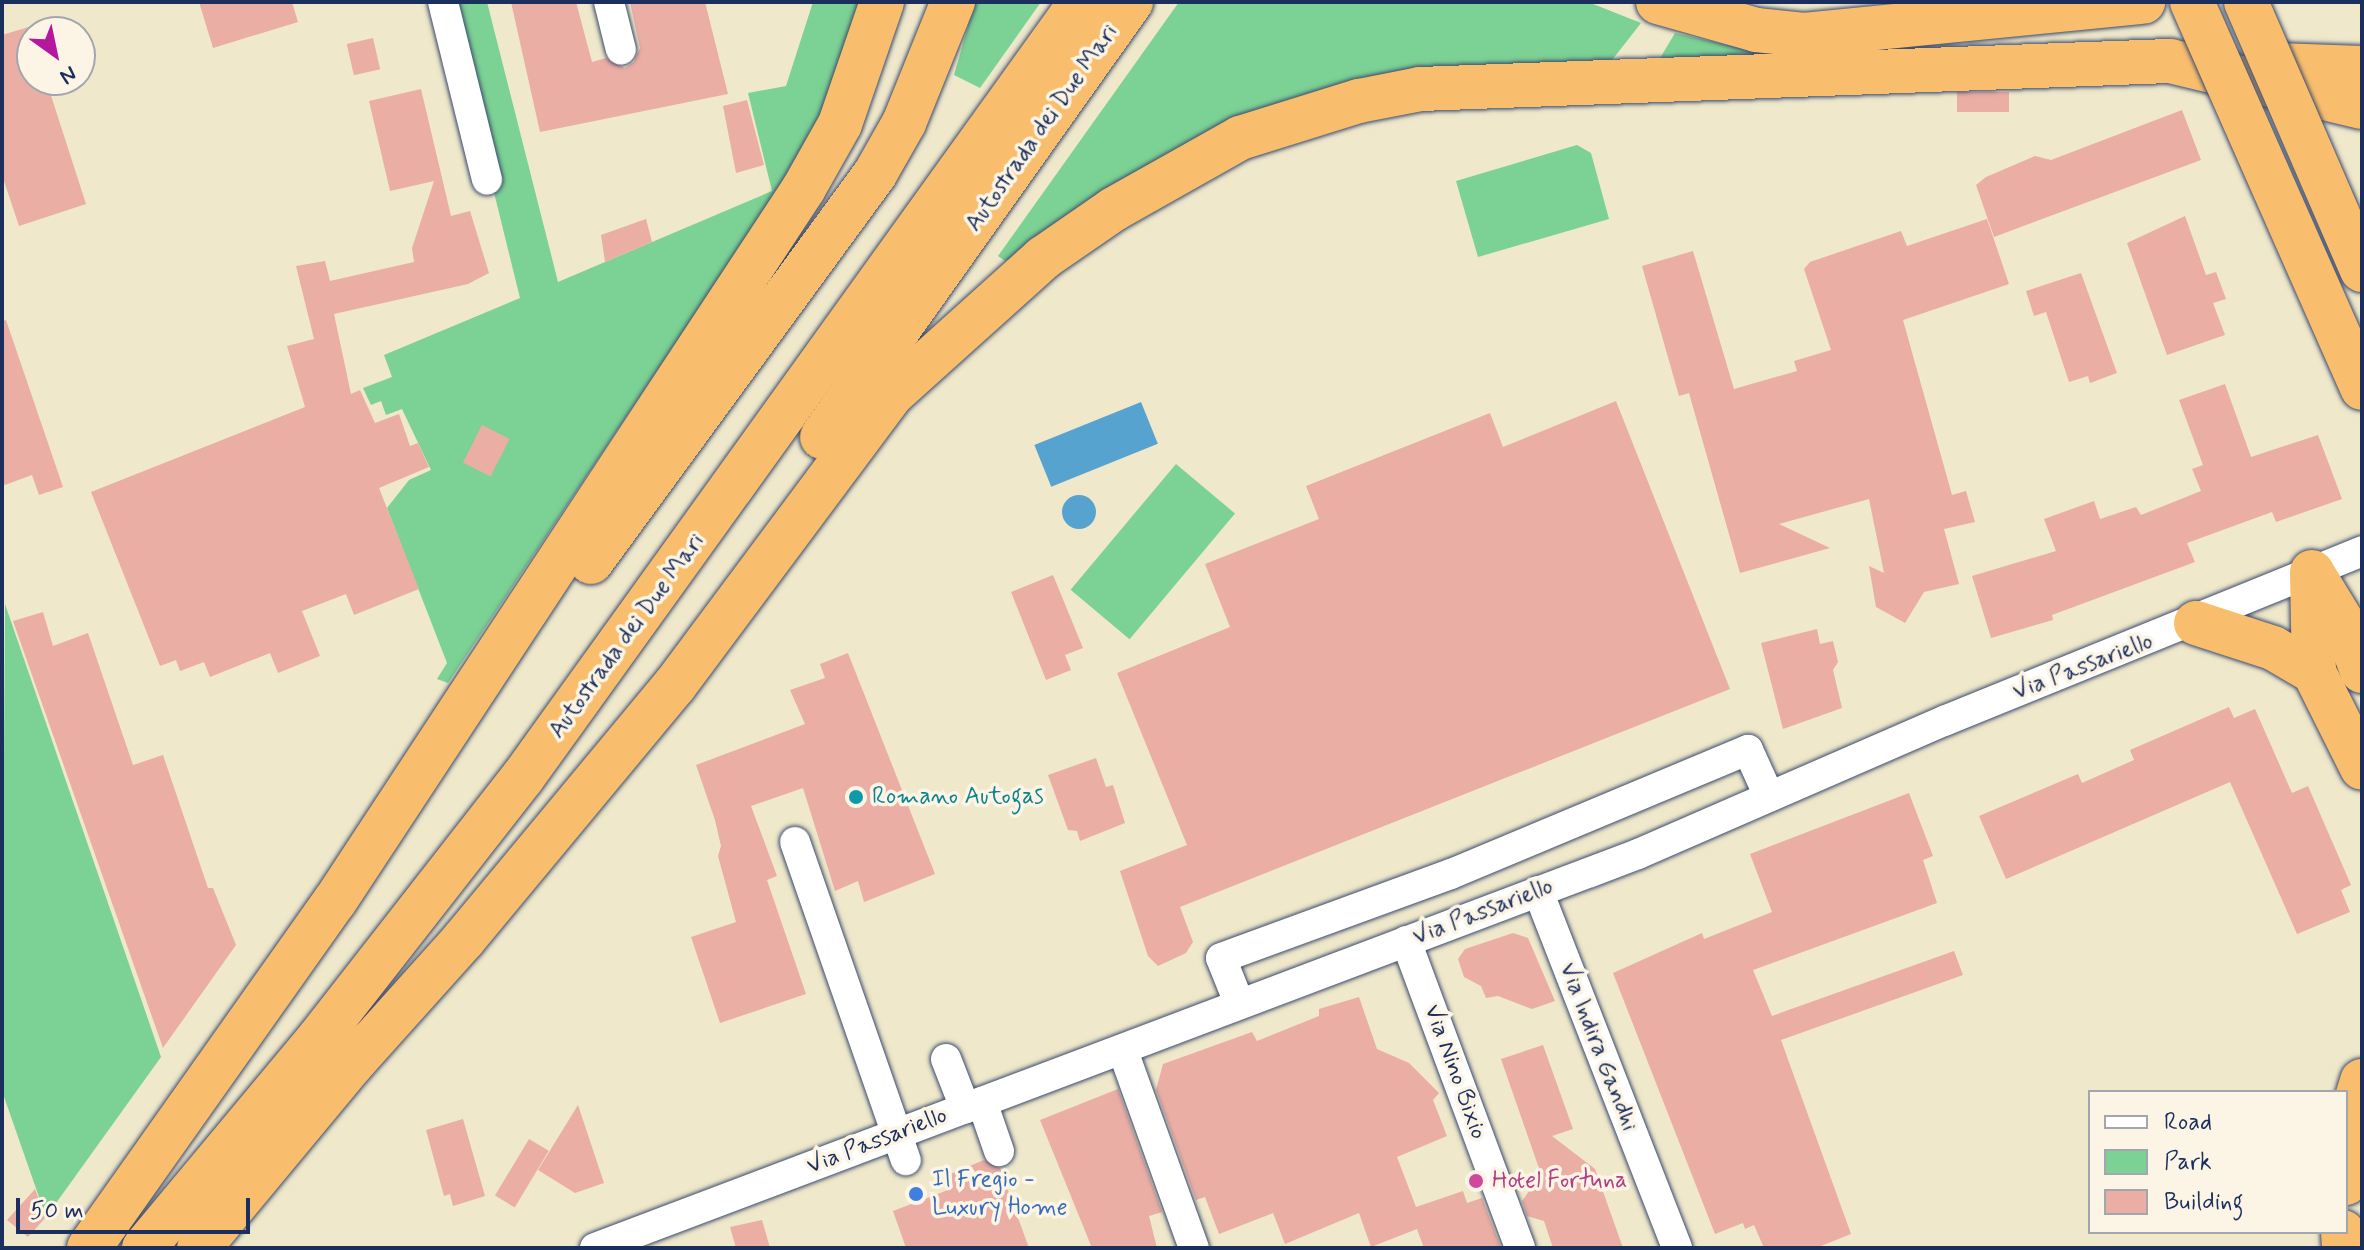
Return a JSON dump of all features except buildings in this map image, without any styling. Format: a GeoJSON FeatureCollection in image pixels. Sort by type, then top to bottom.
{"type":"FeatureCollection","features":[{"type":"Feature","properties":{"kind":"highway"},"geometry":{"type":"LineString","coordinates":[[335,901],[804,188],[845,112],[882,2]]}},
{"type":"Feature","properties":{"kind":"highway"},"geometry":{"type":"LineString","coordinates":[[89,1248],[335,901],[875,174],[904,123],[953,2]]}},
{"type":"Feature","properties":{"kind":"highway"},"geometry":{"type":"LineString","coordinates":[[720,509],[1050,2]]}},
{"type":"Feature","properties":{"kind":"highway","name":"Autostrada dei Due Mari"},"geometry":{"type":"LineString","coordinates":[[144,1248],[422,908],[720,509],[1081,2]]}},
{"type":"Feature","properties":{"kind":"highway","name":"Autostrada dei Due Mari"},"geometry":{"type":"LineString","coordinates":[[199,1248],[351,1065],[656,670],[1131,2]]}},
{"type":"Feature","properties":{"kind":"highway"},"geometry":{"type":"LineString","coordinates":[[1658,2],[1756,30],[1847,34],[2143,2]]}},
{"type":"Feature","properties":{"kind":"highway"},"geometry":{"type":"LineString","coordinates":[[1717,18],[1827,2]]}},
{"type":"Feature","properties":{"kind":"highway"},"geometry":{"type":"LineString","coordinates":[[2192,2],[2362,388]]}},
{"type":"Feature","properties":{"kind":"highway"},"geometry":{"type":"LineString","coordinates":[[2246,2],[2320,163],[2362,270]]}},
{"type":"Feature","properties":{"kind":"highway"},"geometry":{"type":"LineString","coordinates":[[351,1065],[464,939],[675,685],[891,395],[1043,258],[1184,167],[1240,138],[1295,119],[1420,89],[2170,61],[2362,68]]}},
{"type":"Feature","properties":{"kind":"highway"},"geometry":{"type":"LineString","coordinates":[[2170,61],[2362,107]]}},
{"type":"Feature","properties":{"kind":"highway"},"geometry":{"type":"LineString","coordinates":[[2312,572],[2346,628],[2362,671]]}},
{"type":"Feature","properties":{"kind":"highway"},"geometry":{"type":"LineString","coordinates":[[2312,572],[2314,672],[2362,768]]}},
{"type":"Feature","properties":{"kind":"highway"},"geometry":{"type":"LineString","coordinates":[[2196,623],[2273,648],[2314,672]]}},
{"type":"Feature","properties":{"kind":"highway"},"geometry":{"type":"LineString","coordinates":[[2348,1152],[2350,1121],[2362,1081]]}},
{"type":"Feature","properties":{"kind":"street"},"geometry":{"type":"LineString","coordinates":[[443,2],[487,180]]}},
{"type":"Feature","properties":{"kind":"street"},"geometry":{"type":"LineString","coordinates":[[609,2],[621,50]]}},
{"type":"Feature","properties":{"kind":"street","name":"Via Passariello"},"geometry":{"type":"LineString","coordinates":[[607,1246],[901,1147],[974,1105],[1538,891],[2196,623],[2362,551]]}},
{"type":"Feature","properties":{"kind":"street"},"geometry":{"type":"LineString","coordinates":[[1239,1003],[1221,958],[1451,874],[1748,750],[1769,796]]}},
{"type":"Feature","properties":{"kind":"street"},"geometry":{"type":"LineString","coordinates":[[795,842],[901,1147]]}},
{"type":"Feature","properties":{"kind":"street","name":"Via Indira Gandhi"},"geometry":{"type":"LineString","coordinates":[[1538,891],[1677,1248]]}},
{"type":"Feature","properties":{"kind":"street","name":"Via Nino Bixio"},"geometry":{"type":"LineString","coordinates":[[1406,941],[1520,1248]]}},
{"type":"Feature","properties":{"kind":"street"},"geometry":{"type":"LineString","coordinates":[[1123,1051],[1194,1248]]}},
{"type":"Feature","properties":{"kind":"street"},"geometry":{"type":"LineString","coordinates":[[946,1059],[999,1151]]}},
{"type":"Feature","properties":{"kind":"green space"},"geometry":{"type":"Polygon","coordinates":[[[447,2],[487,2],[558,282],[772,191],[748,93],[786,86],[813,2],[865,2],[833,99],[776,193],[448,683],[437,679],[447,663],[387,508],[409,480],[431,470],[402,409],[386,415],[381,401],[371,405],[363,388],[392,377],[384,355],[520,298],[447,2]]]}},
{"type":"Feature","properties":{"kind":"green space"},"geometry":{"type":"Polygon","coordinates":[[[975,2],[1041,2],[980,88],[954,75],[975,2]]]}},
{"type":"Feature","properties":{"kind":"green space"},"geometry":{"type":"Polygon","coordinates":[[[1179,2],[1588,2],[1641,23],[1609,64],[1487,65],[1426,72],[1005,261],[998,256],[1179,2]]]}},
{"type":"Feature","properties":{"kind":"green space"},"geometry":{"type":"Polygon","coordinates":[[[1675,33],[1779,57],[1659,60],[1675,33]]]}},
{"type":"Feature","properties":{"kind":"green space"},"geometry":{"type":"Polygon","coordinates":[[[1577,145],[1591,153],[1609,219],[1478,257],[1456,181],[1577,145]]]}},
{"type":"Feature","properties":{"kind":"green space"},"geometry":{"type":"Polygon","coordinates":[[[1176,464],[1235,513],[1130,639],[1071,590],[1176,464]]]}},
{"type":"Feature","properties":{"kind":"green space"},"geometry":{"type":"Polygon","coordinates":[[[5,604],[161,1057],[46,1217],[2,1091],[5,604]]]}},
{"type":"Feature","properties":{"kind":"water"},"geometry":{"type":"Polygon","coordinates":[[[1141,402],[1158,444],[1051,487],[1034,445],[1141,402]]]}},
{"type":"Feature","properties":{"kind":"water"},"geometry":{"type":"Polygon","coordinates":[[[1079,495],[1091,500],[1096,512],[1091,524],[1079,529],[1067,524],[1062,512],[1067,500],[1079,495]]]}},
{"type":"Feature","properties":{"kind":"place","name":"Romano Autogas"},"geometry":{"type":"Point","coordinates":[856,797]}},
{"type":"Feature","properties":{"kind":"place","name":"Hotel Fortuna"},"geometry":{"type":"Point","coordinates":[1476,1181]}},
{"type":"Feature","properties":{"kind":"place","name":"Il Fregio - Luxury Home"},"geometry":{"type":"Point","coordinates":[916,1194]}}]}
